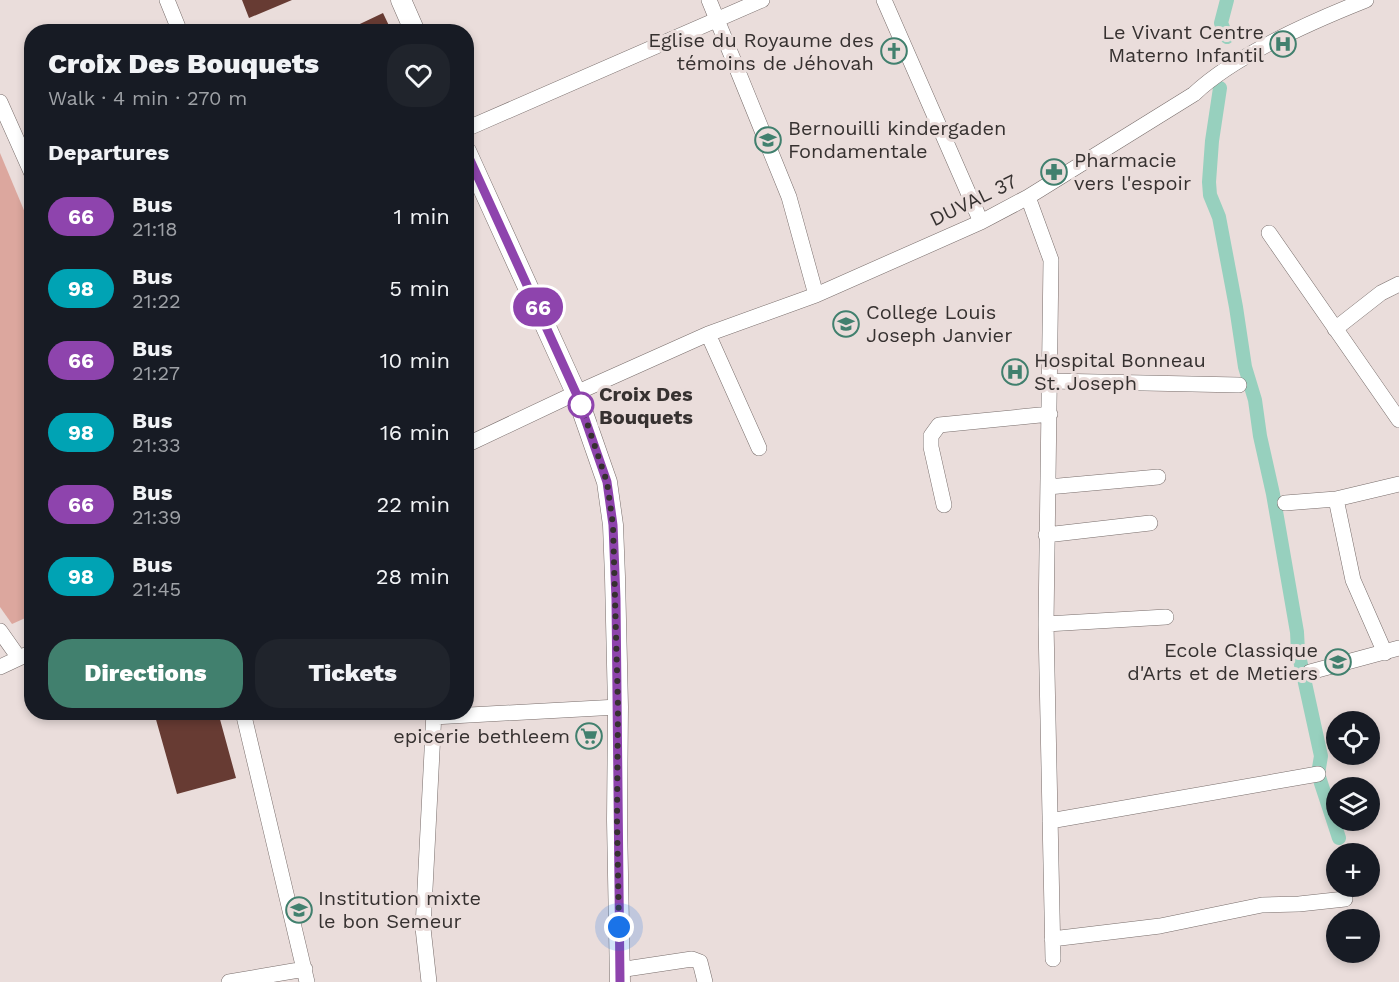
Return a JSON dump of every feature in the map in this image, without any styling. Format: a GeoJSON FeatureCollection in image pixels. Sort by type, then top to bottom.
{"type":"FeatureCollection","features":[{"type":"Feature","properties":{"kind":"main road"},"geometry":{"type":"LineString","coordinates":[[401,0],[412,24]]}},
{"type":"Feature","properties":{"kind":"main road"},"geometry":{"type":"LineString","coordinates":[[474,169],[576,393],[607,482],[612,514],[618,707],[617,820],[620,976]]}},
{"type":"Feature","properties":{"kind":"street"},"geometry":{"type":"LineString","coordinates":[[167,0],[173,24]]}},
{"type":"Feature","properties":{"kind":"street"},"geometry":{"type":"LineString","coordinates":[[709,0],[789,197],[816,295]]}},
{"type":"Feature","properties":{"kind":"street"},"geometry":{"type":"LineString","coordinates":[[474,125],[762,0]]}},
{"type":"Feature","properties":{"kind":"street"},"geometry":{"type":"LineString","coordinates":[[884,0],[981,222]]}},
{"type":"Feature","properties":{"kind":"street","name":"DUVAL 37"},"geometry":{"type":"LineString","coordinates":[[474,441],[708,334],[816,295],[981,222],[1028,197],[1194,94],[1209,80],[1273,42],[1366,0]]}},
{"type":"Feature","properties":{"kind":"street"},"geometry":{"type":"LineString","coordinates":[[0,102],[24,156]]}},
{"type":"Feature","properties":{"kind":"street"},"geometry":{"type":"LineString","coordinates":[[1028,197],[1051,260],[1046,624],[1053,959]]}},
{"type":"Feature","properties":{"kind":"street"},"geometry":{"type":"LineString","coordinates":[[1269,233],[1399,420]]}},
{"type":"Feature","properties":{"kind":"street"},"geometry":{"type":"LineString","coordinates":[[1335,329],[1381,293],[1399,284]]}},
{"type":"Feature","properties":{"kind":"street"},"geometry":{"type":"LineString","coordinates":[[708,334],[759,448]]}},
{"type":"Feature","properties":{"kind":"street"},"geometry":{"type":"LineString","coordinates":[[1051,381],[1239,385]]}},
{"type":"Feature","properties":{"kind":"street"},"geometry":{"type":"LineString","coordinates":[[944,505],[931,447],[931,436],[939,425],[1050,414]]}},
{"type":"Feature","properties":{"kind":"street"},"geometry":{"type":"LineString","coordinates":[[1048,487],[1158,477]]}},
{"type":"Feature","properties":{"kind":"street"},"geometry":{"type":"LineString","coordinates":[[1285,503],[1336,500],[1399,484]]}},
{"type":"Feature","properties":{"kind":"street"},"geometry":{"type":"LineString","coordinates":[[1310,672],[1392,651],[1353,580],[1336,500]]}},
{"type":"Feature","properties":{"kind":"street"},"geometry":{"type":"LineString","coordinates":[[1046,535],[1150,523]]}},
{"type":"Feature","properties":{"kind":"street"},"geometry":{"type":"LineString","coordinates":[[1046,624],[1166,617]]}},
{"type":"Feature","properties":{"kind":"street"},"geometry":{"type":"LineString","coordinates":[[0,631],[24,654]]}},
{"type":"Feature","properties":{"kind":"street"},"geometry":{"type":"LineString","coordinates":[[0,667],[24,655]]}},
{"type":"Feature","properties":{"kind":"street"},"geometry":{"type":"LineString","coordinates":[[474,713],[618,707]]}},
{"type":"Feature","properties":{"kind":"street"},"geometry":{"type":"LineString","coordinates":[[229,982],[306,976],[245,720]]}},
{"type":"Feature","properties":{"kind":"street"},"geometry":{"type":"LineString","coordinates":[[429,982],[423,928],[433,720]]}},
{"type":"Feature","properties":{"kind":"street"},"geometry":{"type":"LineString","coordinates":[[1050,821],[1318,774]]}},
{"type":"Feature","properties":{"kind":"street"},"geometry":{"type":"LineString","coordinates":[[1052,939],[1160,926],[1262,905],[1345,899]]}},
{"type":"Feature","properties":{"kind":"street"},"geometry":{"type":"LineString","coordinates":[[620,976],[692,959],[700,962],[705,982]]}},
{"type":"Feature","properties":{"kind":"shaded area"},"geometry":{"type":"Polygon","coordinates":[[[0,153],[24,210],[24,619],[12,624],[0,607],[0,153]]]}},
{"type":"Feature","properties":{"kind":"building"},"geometry":{"type":"Polygon","coordinates":[[[242,0],[292,0],[249,18],[242,0]]]}},
{"type":"Feature","properties":{"kind":"building"},"geometry":{"type":"Polygon","coordinates":[[[383,13],[388,24],[360,24],[383,13]]]}},
{"type":"Feature","properties":{"kind":"building"},"geometry":{"type":"Polygon","coordinates":[[[156,720],[220,720],[236,778],[177,794],[156,720]]]}},
{"type":"Feature","properties":{"kind":"waterway"},"geometry":{"type":"LineString","coordinates":[[1227,0],[1221,23],[1227,37]]}},
{"type":"Feature","properties":{"kind":"waterway"},"geometry":{"type":"LineString","coordinates":[[1220,88],[1212,141],[1210,195],[1219,217],[1245,367],[1255,400],[1260,436],[1273,494],[1297,632],[1298,651],[1321,756],[1318,774],[1339,838]]}},
{"type":"Feature","properties":{"kind":"bus line","name":"66"},"geometry":{"type":"LineString","coordinates":[[474,169],[576,393],[607,482],[613,525],[616,599],[620,982]]}},
{"type":"Feature","properties":{"kind":"place","name":"Le Vivant Centre Materno Infantil"},"geometry":{"type":"Point","coordinates":[1283,44]}},
{"type":"Feature","properties":{"kind":"place","name":"Eglise du Royaume des témoins de Jéhovah"},"geometry":{"type":"Point","coordinates":[894,51]}},
{"type":"Feature","properties":{"kind":"place","name":"Bernouilli kindergaden Fondamentale"},"geometry":{"type":"Point","coordinates":[768,140]}},
{"type":"Feature","properties":{"kind":"place","name":"Pharmacie vers l'espoir"},"geometry":{"type":"Point","coordinates":[1054,172]}},
{"type":"Feature","properties":{"kind":"place","name":"College Louis Joseph Janvier"},"geometry":{"type":"Point","coordinates":[846,324]}},
{"type":"Feature","properties":{"kind":"place","name":"Hospital Bonneau St. Joseph"},"geometry":{"type":"Point","coordinates":[1015,372]}},
{"type":"Feature","properties":{"kind":"place","name":"Croix Des Bouquets"},"geometry":{"type":"Point","coordinates":[581,405]}},
{"type":"Feature","properties":{"kind":"place","name":"Ecole Classique d'Arts et de Metiers"},"geometry":{"type":"Point","coordinates":[1338,662]}},
{"type":"Feature","properties":{"kind":"place","name":"epicerie bethleem"},"geometry":{"type":"Point","coordinates":[589,736]}},
{"type":"Feature","properties":{"kind":"place","name":"Institution mixte le bon Semeur"},"geometry":{"type":"Point","coordinates":[299,910]}},
{"type":"Feature","properties":{"kind":"route"},"geometry":{"type":"LineString","coordinates":[[581,405],[607,482],[613,525],[618,707],[619,927]]}}]}
